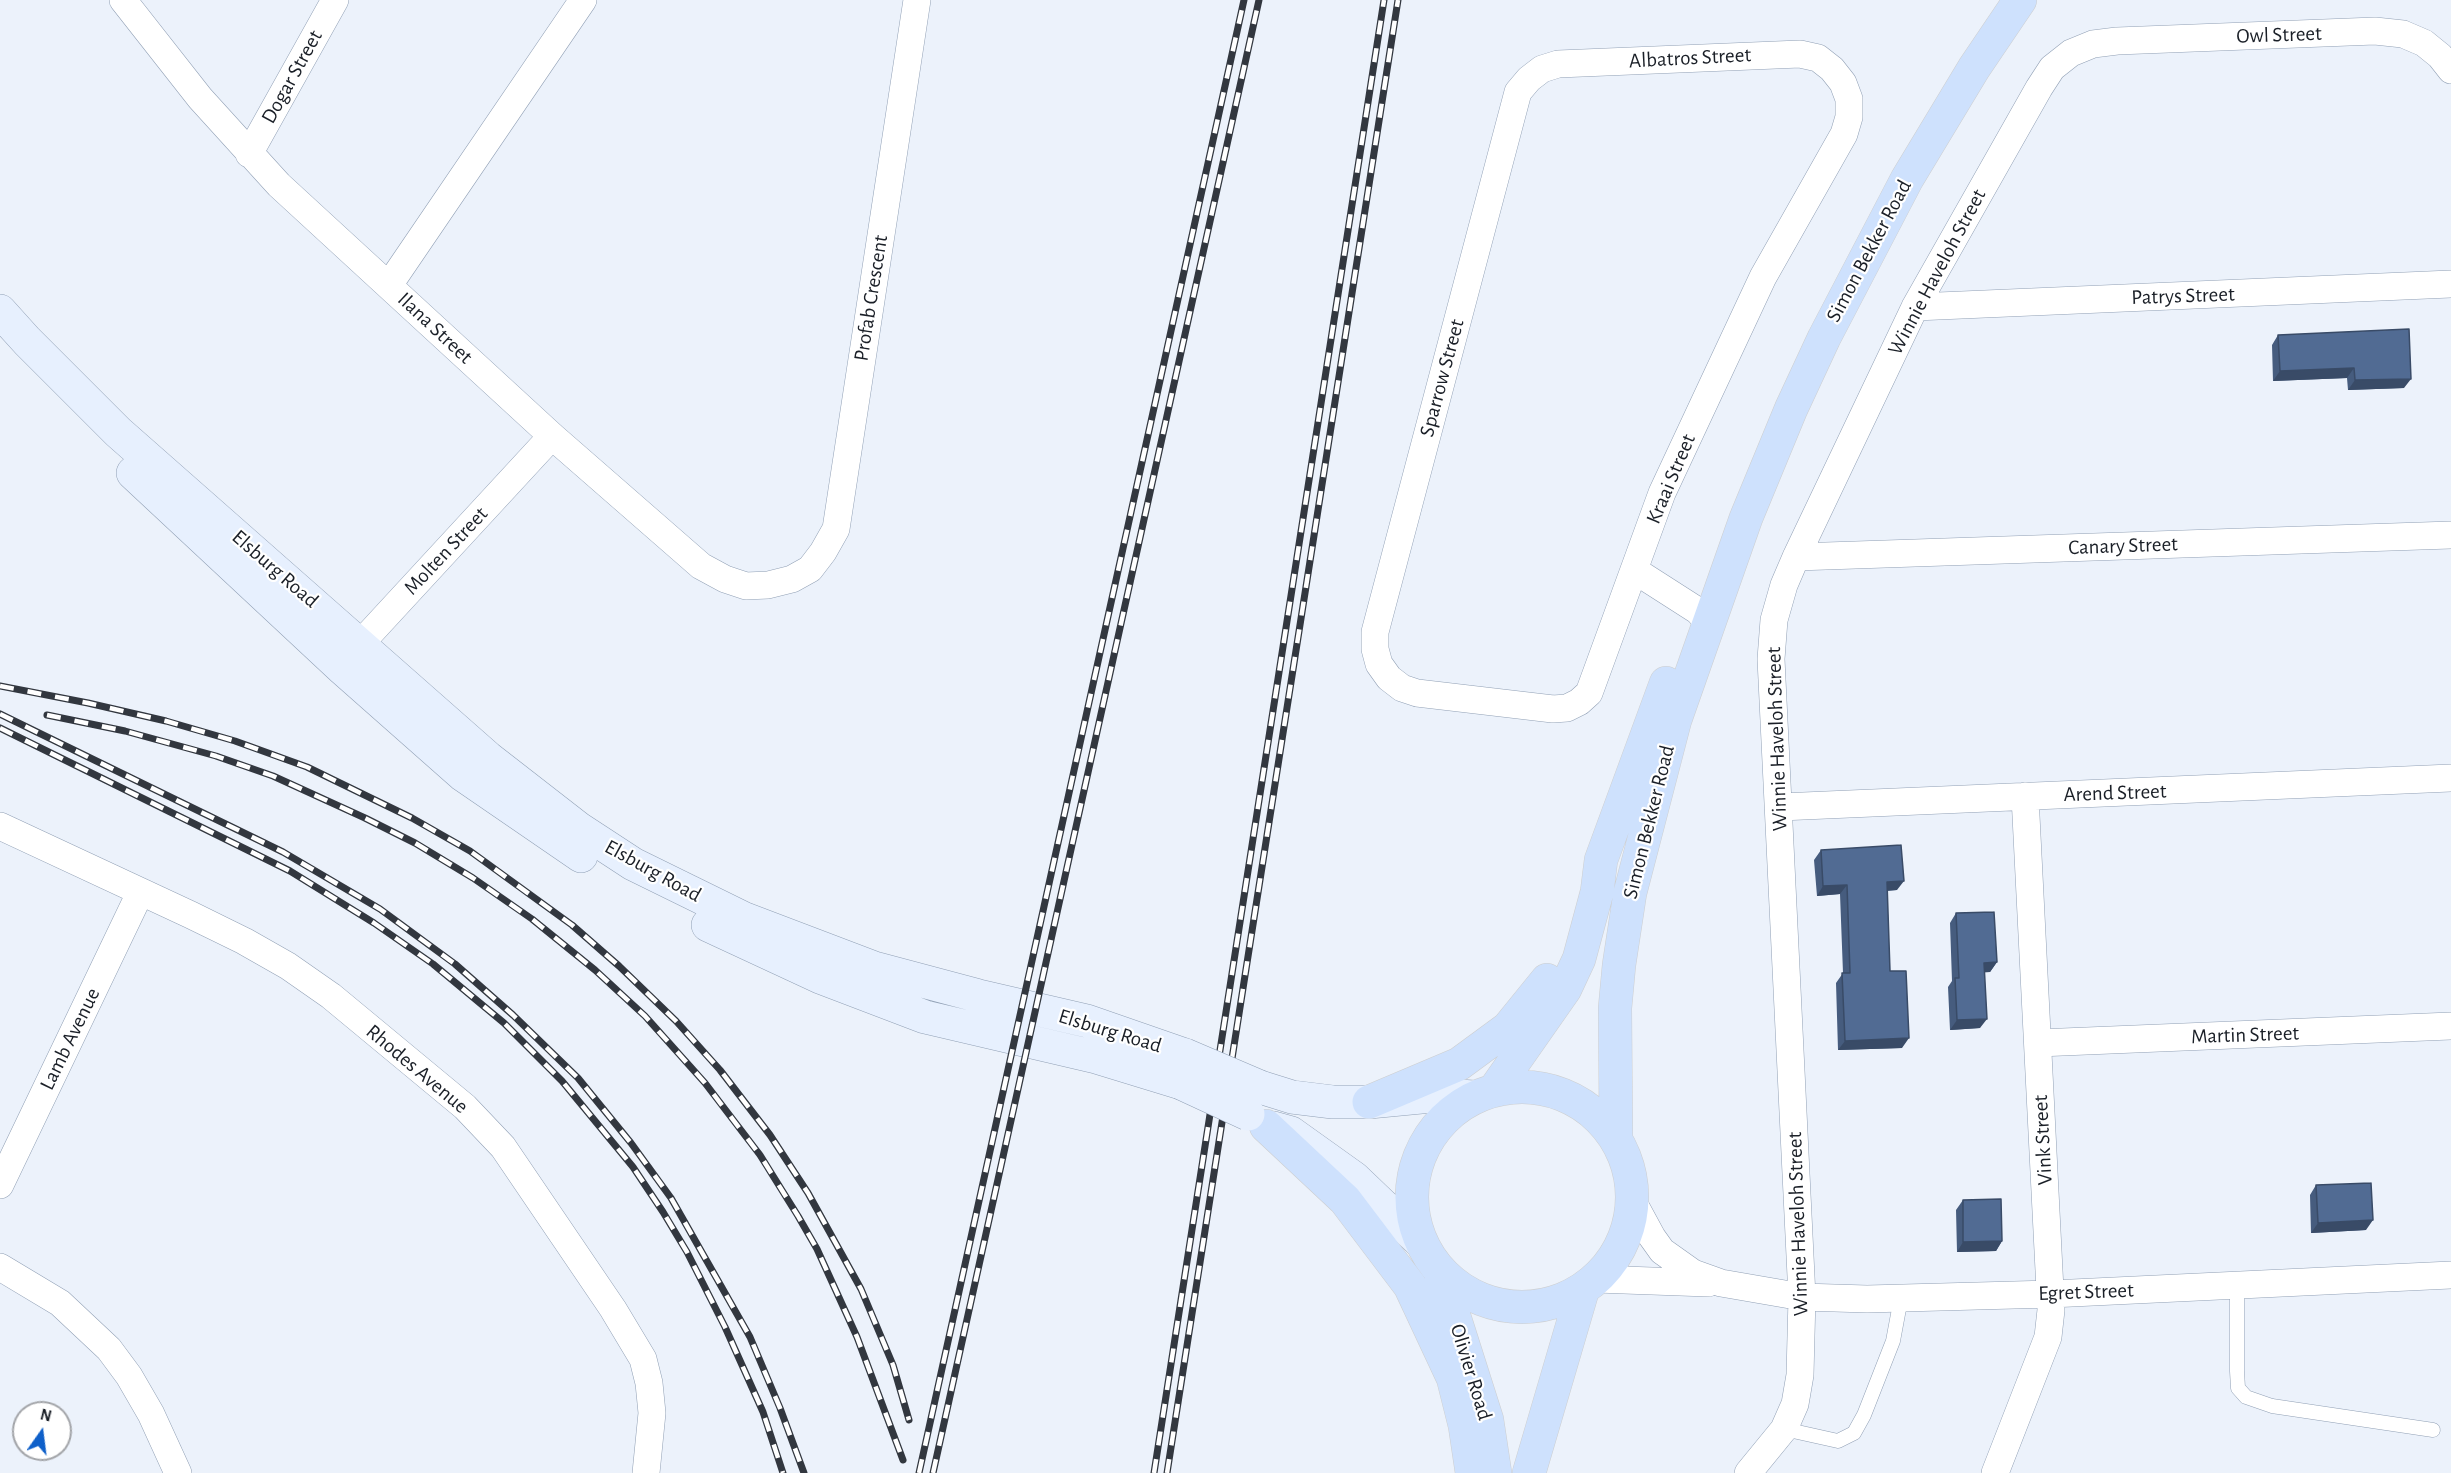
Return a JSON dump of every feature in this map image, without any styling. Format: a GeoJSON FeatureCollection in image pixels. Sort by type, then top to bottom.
{"type":"FeatureCollection","features":[{"type":"Feature","properties":{"kind":"main road","name":"Simon Bekker Road"},"geometry":{"type":"LineString","coordinates":[[1485,1093],[1564,989],[1579,959],[1591,924],[1600,860],[1655,709],[1704,618],[1791,409],[1824,338],[1907,179],[1974,68],[2020,0]]}},
{"type":"Feature","properties":{"kind":"main road","name":"Elsburg Road"},"geometry":{"type":"LineString","coordinates":[[0,310],[27,341],[118,432],[351,657]]}},
{"type":"Feature","properties":{"kind":"main road","name":"Elsburg Road"},"geometry":{"type":"LineString","coordinates":[[0,341],[104,446],[351,657],[578,828],[644,869],[745,919],[874,968],[979,996],[1087,1021],[1258,1109],[1354,1178],[1420,1241]]}},
{"type":"Feature","properties":{"kind":"main road","name":"Simon Bekker Road"},"geometry":{"type":"LineString","coordinates":[[1616,1138],[1615,1008],[1630,893],[1704,618]]}},
{"type":"Feature","properties":{"kind":"main road"},"geometry":{"type":"LineString","coordinates":[[1369,1102],[1459,1064],[1508,1028],[1550,976],[1562,954],[1600,860]]}},
{"type":"Feature","properties":{"kind":"main road"},"geometry":{"type":"LineString","coordinates":[[1529,1086],[1563,1094],[1593,1112],[1616,1138],[1629,1168],[1633,1202],[1628,1231],[1615,1257],[1589,1284],[1547,1305],[1508,1306],[1471,1295],[1440,1272],[1420,1241],[1411,1210],[1412,1177],[1422,1146],[1441,1120],[1485,1093],[1529,1086]]}},
{"type":"Feature","properties":{"kind":"main road","name":"Elsburg Road"},"geometry":{"type":"LineString","coordinates":[[1258,1109],[1292,1097],[1333,1102],[1369,1102],[1485,1093]]}},
{"type":"Feature","properties":{"kind":"main road"},"geometry":{"type":"LineString","coordinates":[[1258,1109],[1346,1200],[1410,1286],[1453,1378],[1465,1426],[1472,1473]]}},
{"type":"Feature","properties":{"kind":"main road","name":"Olivier Road"},"geometry":{"type":"LineString","coordinates":[[1440,1272],[1487,1420],[1495,1473]]}},
{"type":"Feature","properties":{"kind":"main road"},"geometry":{"type":"LineString","coordinates":[[1529,1473],[1589,1284]]}},
{"type":"Feature","properties":{"kind":"street","name":"Ilana Street"},"geometry":{"type":"LineString","coordinates":[[123,0],[200,98],[279,185],[552,436],[701,566],[725,579],[746,586],[768,585],[792,579]]}},
{"type":"Feature","properties":{"kind":"street","name":"Dogar Street"},"geometry":{"type":"LineString","coordinates":[[249,154],[334,0]]}},
{"type":"Feature","properties":{"kind":"street"},"geometry":{"type":"LineString","coordinates":[[388,285],[583,0]]}},
{"type":"Feature","properties":{"kind":"street","name":"Profab Crescent"},"geometry":{"type":"LineString","coordinates":[[792,579],[810,569],[836,529],[917,0]]}},
{"type":"Feature","properties":{"kind":"street","name":"Owl Street"},"geometry":{"type":"LineString","coordinates":[[2093,44],[2375,31],[2403,34],[2424,43],[2440,56],[2451,70]]}},
{"type":"Feature","properties":{"kind":"street","name":"Winnie Haveloh Street"},"geometry":{"type":"LineString","coordinates":[[1748,1473],[1784,1429],[1795,1404],[1800,1375],[1802,1297],[1780,807],[1771,659],[1774,620],[1784,585],[1796,557],[1915,307],[2052,68],[2071,53],[2093,44]]}},
{"type":"Feature","properties":{"kind":"street","name":"Albatros Street"},"geometry":{"type":"LineString","coordinates":[[1528,79],[1542,69],[1558,64],[1800,54],[1818,58],[1832,69],[1843,83]]}},
{"type":"Feature","properties":{"kind":"street","name":"Sparrow Street"},"geometry":{"type":"LineString","coordinates":[[1389,678],[1379,664],[1375,649],[1375,632],[1512,108],[1518,92],[1528,79]]}},
{"type":"Feature","properties":{"kind":"street","name":"Kraai Street"},"geometry":{"type":"LineString","coordinates":[[1389,678],[1402,688],[1418,693],[1553,709],[1567,708],[1579,702],[1589,693],[1662,493],[1762,278],[1844,134],[1849,117],[1849,99],[1843,83]]}},
{"type":"Feature","properties":{"kind":"street","name":"Patrys Street"},"geometry":{"type":"LineString","coordinates":[[1915,307],[2451,284]]}},
{"type":"Feature","properties":{"kind":"street","name":"Molten Street"},"geometry":{"type":"LineString","coordinates":[[351,657],[552,436]]}},
{"type":"Feature","properties":{"kind":"street","name":"Canary Street"},"geometry":{"type":"LineString","coordinates":[[1796,557],[2451,535]]}},
{"type":"Feature","properties":{"kind":"street"},"geometry":{"type":"LineString","coordinates":[[1634,570],[1704,618]]}},
{"type":"Feature","properties":{"kind":"street","name":"Arend Street"},"geometry":{"type":"LineString","coordinates":[[1780,807],[2451,778]]}},
{"type":"Feature","properties":{"kind":"street","name":"Vink Street"},"geometry":{"type":"LineString","coordinates":[[1995,1473],[2048,1337],[2051,1294],[2025,796]]}},
{"type":"Feature","properties":{"kind":"street","name":"Rhodes Avenue"},"geometry":{"type":"LineString","coordinates":[[0,826],[244,941],[288,966],[331,996],[465,1107],[503,1148],[628,1331],[644,1359],[652,1413],[646,1473]]}},
{"type":"Feature","properties":{"kind":"street","name":"Lamb Avenue"},"geometry":{"type":"LineString","coordinates":[[0,1185],[140,893]]}},
{"type":"Feature","properties":{"kind":"street","name":"Martin Street"},"geometry":{"type":"LineString","coordinates":[[2038,1043],[2451,1026]]}},
{"type":"Feature","properties":{"kind":"street"},"geometry":{"type":"LineString","coordinates":[[1633,1202],[1662,1251],[1693,1273],[1721,1283]]}},
{"type":"Feature","properties":{"kind":"street"},"geometry":{"type":"LineString","coordinates":[[0,1267],[60,1303],[109,1349],[129,1376],[151,1414],[178,1473]]}},
{"type":"Feature","properties":{"kind":"street","name":"Egret Street"},"geometry":{"type":"LineString","coordinates":[[1721,1283],[1802,1297],[1901,1298],[2051,1294],[2451,1275]]}},
{"type":"Feature","properties":{"kind":"street"},"geometry":{"type":"LineString","coordinates":[[1589,1284],[1721,1283]]}},
{"type":"Feature","properties":{"kind":"lane"},"geometry":{"type":"LineString","coordinates":[[2237,1285],[2238,1388],[2246,1397],[2272,1406],[2433,1430]]}},
{"type":"Feature","properties":{"kind":"lane"},"geometry":{"type":"LineString","coordinates":[[1784,1429],[1838,1441],[1854,1433],[1893,1341],[1901,1298]]}},
{"type":"Feature","properties":{"kind":"building"},"geometry":{"type":"Polygon","coordinates":[[[2409,329],[2411,379],[2355,380],[2354,368],[2280,371],[2278,335],[2409,329]]]}},
{"type":"Feature","properties":{"kind":"building"},"geometry":{"type":"Polygon","coordinates":[[[1901,845],[1904,881],[1887,882],[1890,971],[1906,971],[1909,1038],[1845,1041],[1842,973],[1850,973],[1847,885],[1823,886],[1821,850],[1901,845]]]}},
{"type":"Feature","properties":{"kind":"building"},"geometry":{"type":"Polygon","coordinates":[[[1994,912],[1997,962],[1984,963],[1987,1019],[1957,1020],[1955,978],[1959,978],[1956,913],[1994,912]]]}},
{"type":"Feature","properties":{"kind":"building"},"geometry":{"type":"Polygon","coordinates":[[[2371,1183],[2373,1220],[2318,1223],[2316,1185],[2371,1183]]]}},
{"type":"Feature","properties":{"kind":"building"},"geometry":{"type":"Polygon","coordinates":[[[2001,1199],[2002,1241],[1963,1242],[1963,1200],[2001,1199]]]}},
{"type":"Feature","properties":{"kind":"railway"},"geometry":{"type":"LineString","coordinates":[[919,1473],[1244,0]]}},
{"type":"Feature","properties":{"kind":"railway"},"geometry":{"type":"LineString","coordinates":[[933,1473],[1259,0]]}},
{"type":"Feature","properties":{"kind":"railway"},"geometry":{"type":"LineString","coordinates":[[1154,1473],[1384,0]]}},
{"type":"Feature","properties":{"kind":"railway"},"geometry":{"type":"LineString","coordinates":[[1167,1473],[1398,0]]}},
{"type":"Feature","properties":{"kind":"railway"},"geometry":{"type":"LineString","coordinates":[[0,686],[166,721],[235,741],[307,767],[412,818],[470,851],[572,925],[676,1021],[720,1070],[770,1135],[808,1193],[861,1289],[893,1365],[909,1420]]}},
{"type":"Feature","properties":{"kind":"railway"},"geometry":{"type":"LineString","coordinates":[[0,714],[283,852],[380,909],[455,964],[513,1015],[578,1078],[631,1143],[671,1198],[750,1337],[804,1473]]}},
{"type":"Feature","properties":{"kind":"railway"},"geometry":{"type":"LineString","coordinates":[[47,715],[125,731],[216,756],[273,776],[365,818],[415,843],[473,878],[532,919],[595,970],[645,1016],[705,1083],[760,1155],[817,1249],[857,1337],[903,1460]]}},
{"type":"Feature","properties":{"kind":"railway"},"geometry":{"type":"LineString","coordinates":[[0,728],[290,871],[374,923],[433,964],[504,1023],[562,1081],[633,1167],[663,1212],[687,1252],[725,1327],[763,1412],[783,1473]]}}]}
